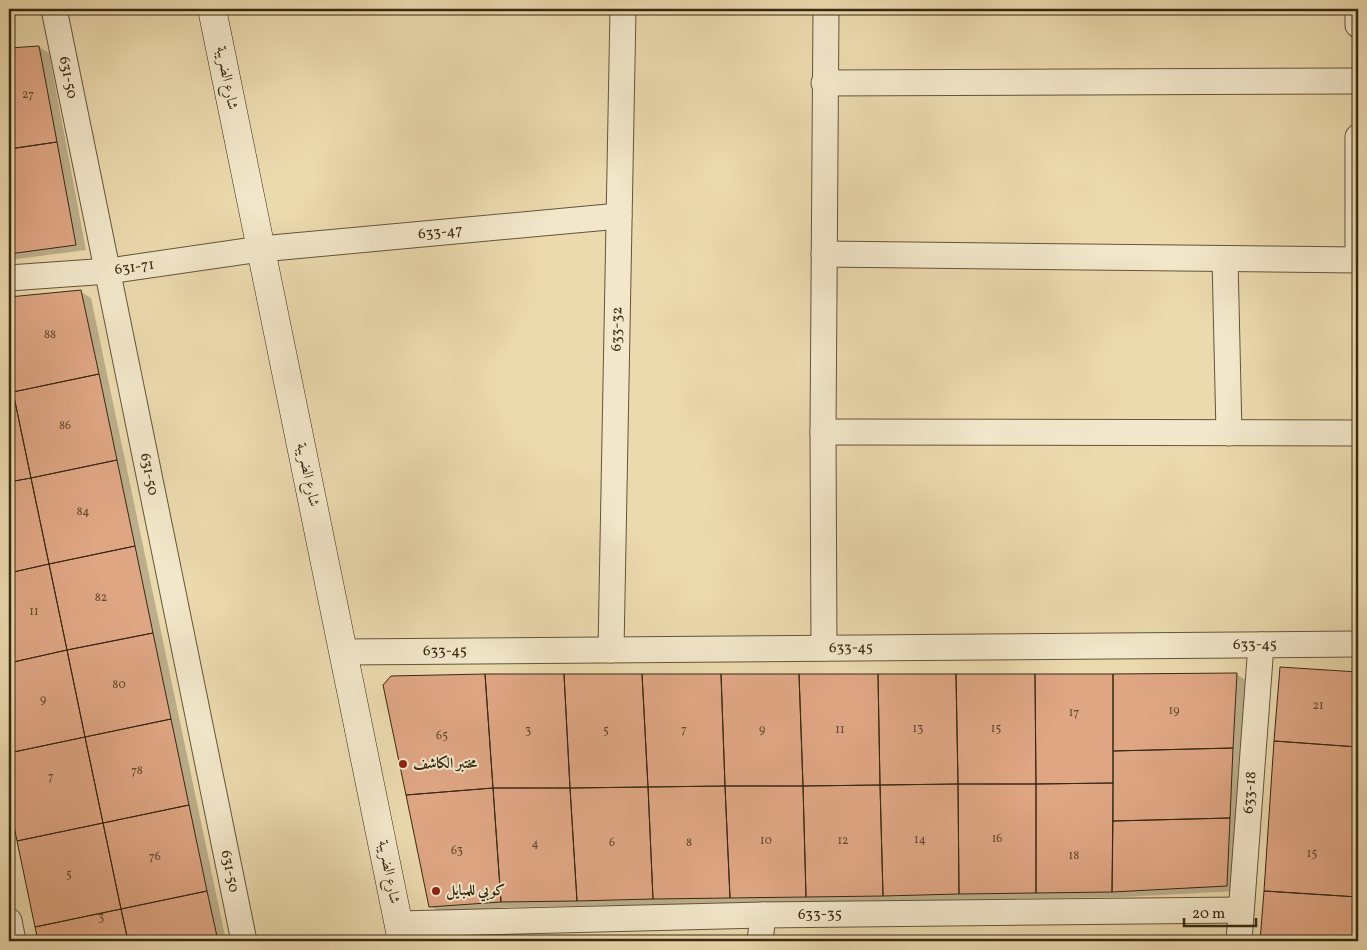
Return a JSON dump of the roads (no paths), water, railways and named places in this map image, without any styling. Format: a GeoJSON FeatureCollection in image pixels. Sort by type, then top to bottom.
{"type":"FeatureCollection","features":[{"type":"Feature","properties":{"kind":"street","name":"631-50"},"geometry":{"type":"LineString","coordinates":[[54,9],[109,270],[244,941]]}},
{"type":"Feature","properties":{"kind":"street","name":"شارع الضريبة"},"geometry":{"type":"LineString","coordinates":[[212,9],[400,933]]}},
{"type":"Feature","properties":{"kind":"street","name":"633-32"},"geometry":{"type":"LineString","coordinates":[[611,650],[622,9]]}},
{"type":"Feature","properties":{"kind":"street"},"geometry":{"type":"LineString","coordinates":[[824,648],[824,83],[826,9]]}},
{"type":"Feature","properties":{"kind":"street"},"geometry":{"type":"LineString","coordinates":[[1358,9],[1358,25]]}},
{"type":"Feature","properties":{"kind":"street"},"geometry":{"type":"LineString","coordinates":[[824,83],[1358,81]]}},
{"type":"Feature","properties":{"kind":"street"},"geometry":{"type":"LineString","coordinates":[[824,254],[1358,260],[1358,136]]}},
{"type":"Feature","properties":{"kind":"street","name":"633-47"},"geometry":{"type":"LineString","coordinates":[[260,249],[619,216]]}},
{"type":"Feature","properties":{"kind":"street","name":"631-71"},"geometry":{"type":"LineString","coordinates":[[9,278],[109,270],[260,249]]}},
{"type":"Feature","properties":{"kind":"street"},"geometry":{"type":"LineString","coordinates":[[1226,259],[1229,433]]}},
{"type":"Feature","properties":{"kind":"street"},"geometry":{"type":"LineString","coordinates":[[823,432],[1358,433]]}},
{"type":"Feature","properties":{"kind":"street","name":"633-45"},"geometry":{"type":"LineString","coordinates":[[344,652],[1358,644]]}},
{"type":"Feature","properties":{"kind":"street","name":"633-18"},"geometry":{"type":"LineString","coordinates":[[1239,941],[1261,645]]}},
{"type":"Feature","properties":{"kind":"street","name":"633-35"},"geometry":{"type":"LineString","coordinates":[[400,933],[763,915],[1241,910]]}},
{"type":"Feature","properties":{"kind":"street"},"geometry":{"type":"LineString","coordinates":[[760,941],[763,915]]}},
{"type":"Feature","properties":{"kind":"street"},"geometry":{"type":"LineString","coordinates":[[9,921],[13,941]]}},
{"type":"Feature","properties":{"kind":"place","name":"مختبر الكاشف"},"geometry":{"type":"Point","coordinates":[403,764]}},
{"type":"Feature","properties":{"kind":"place","name":"كوبي للمبايل"},"geometry":{"type":"Point","coordinates":[436,891]}}]}
